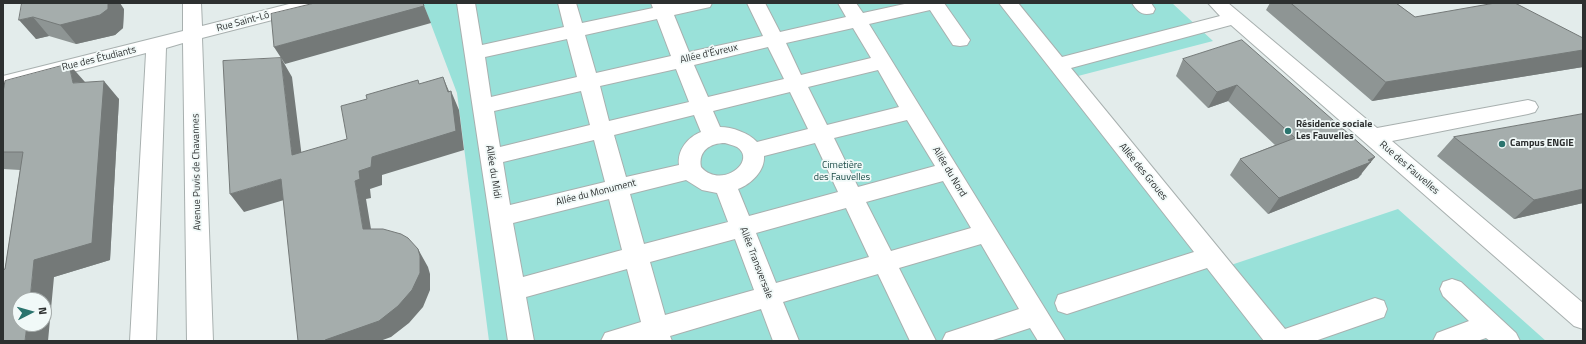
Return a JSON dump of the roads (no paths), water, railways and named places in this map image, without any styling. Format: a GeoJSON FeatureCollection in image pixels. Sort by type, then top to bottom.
{"type":"FeatureCollection","features":[{"type":"Feature","properties":{"kind":"street","name":"Avenue Puvis de Chavannes"},"geometry":{"type":"LineString","coordinates":[[192,3],[194,34],[200,341]]}},
{"type":"Feature","properties":{"kind":"street","name":"Rue Saint-Lô"},"geometry":{"type":"LineString","coordinates":[[194,34],[316,3]]}},
{"type":"Feature","properties":{"kind":"street","name":"Allée du Midi"},"geometry":{"type":"LineString","coordinates":[[466,3],[521,341]]}},
{"type":"Feature","properties":{"kind":"street"},"geometry":{"type":"LineString","coordinates":[[567,3],[658,335]]}},
{"type":"Feature","properties":{"kind":"street"},"geometry":{"type":"LineString","coordinates":[[474,53],[575,31],[662,7],[703,3]]}},
{"type":"Feature","properties":{"kind":"street"},"geometry":{"type":"LineString","coordinates":[[756,3],[923,341]]}},
{"type":"Feature","properties":{"kind":"street"},"geometry":{"type":"LineString","coordinates":[[934,3],[960,40]]}},
{"type":"Feature","properties":{"kind":"street","name":"Allée d'Évreux"},"geometry":{"type":"LineString","coordinates":[[483,106],[774,40],[852,12],[934,3]]}},
{"type":"Feature","properties":{"kind":"street","name":"Allée des Groues"},"geometry":{"type":"LineString","coordinates":[[1008,3],[1279,341]]}},
{"type":"Feature","properties":{"kind":"street","name":"Rue des Fauvelles"},"geometry":{"type":"LineString","coordinates":[[1217,3],[1583,318]]}},
{"type":"Feature","properties":{"kind":"street"},"geometry":{"type":"LineString","coordinates":[[662,7],[713,136]]}},
{"type":"Feature","properties":{"kind":"street","name":"Allée du Nord"},"geometry":{"type":"LineString","coordinates":[[852,12],[1052,341]]}},
{"type":"Feature","properties":{"kind":"street"},"geometry":{"type":"LineString","coordinates":[[1058,65],[1234,18]]}},
{"type":"Feature","properties":{"kind":"street","name":"Rue des Étudiants"},"geometry":{"type":"LineString","coordinates":[[3,83],[156,45],[194,34]]}},
{"type":"Feature","properties":{"kind":"street"},"geometry":{"type":"LineString","coordinates":[[143,341],[156,45]]}},
{"type":"Feature","properties":{"kind":"street"},"geometry":{"type":"LineString","coordinates":[[491,157],[883,62]]}},
{"type":"Feature","properties":{"kind":"street"},"geometry":{"type":"LineString","coordinates":[[1372,137],[1528,108]]}},
{"type":"Feature","properties":{"kind":"street"},"geometry":{"type":"LineString","coordinates":[[753,151],[912,111]]}},
{"type":"Feature","properties":{"kind":"street"},"geometry":{"type":"LineString","coordinates":[[726,135],[738,137],[747,143],[753,151],[753,166],[749,172],[743,178],[725,184],[705,182],[696,177],[688,162],[690,153],[695,146],[703,139],[713,136],[726,135]]}},
{"type":"Feature","properties":{"kind":"street","name":"Allée du Monument"},"geometry":{"type":"LineString","coordinates":[[500,217],[691,170]]}},
{"type":"Feature","properties":{"kind":"street"},"geometry":{"type":"LineString","coordinates":[[512,290],[949,171]]}},
{"type":"Feature","properties":{"kind":"street","name":"Allée Transversale"},"geometry":{"type":"LineString","coordinates":[[725,184],[786,341]]}},
{"type":"Feature","properties":{"kind":"street"},"geometry":{"type":"LineString","coordinates":[[614,341],[658,335],[769,296],[986,233]]}},
{"type":"Feature","properties":{"kind":"street"},"geometry":{"type":"LineString","coordinates":[[1067,303],[1211,257]]}},
{"type":"Feature","properties":{"kind":"street"},"geometry":{"type":"LineString","coordinates":[[1452,289],[1498,333]]}},
{"type":"Feature","properties":{"kind":"street"},"geometry":{"type":"LineString","coordinates":[[1283,341],[1375,309]]}},
{"type":"Feature","properties":{"kind":"street"},"geometry":{"type":"LineString","coordinates":[[955,341],[1036,315]]}},
{"type":"Feature","properties":{"kind":"street"},"geometry":{"type":"LineString","coordinates":[[1446,341],[1498,333]]}},
{"type":"Feature","properties":{"kind":"place","name":"Résidence sociale Les Fauvelles"},"geometry":{"type":"Point","coordinates":[1288,131]}},
{"type":"Feature","properties":{"kind":"place","name":"Campus ENGIE"},"geometry":{"type":"Point","coordinates":[1502,144]}},
{"type":"Feature","properties":{"kind":"park label","name":"Cimetière des Fauvelles"},"geometry":{"type":"Point","coordinates":[842,172]}}]}
